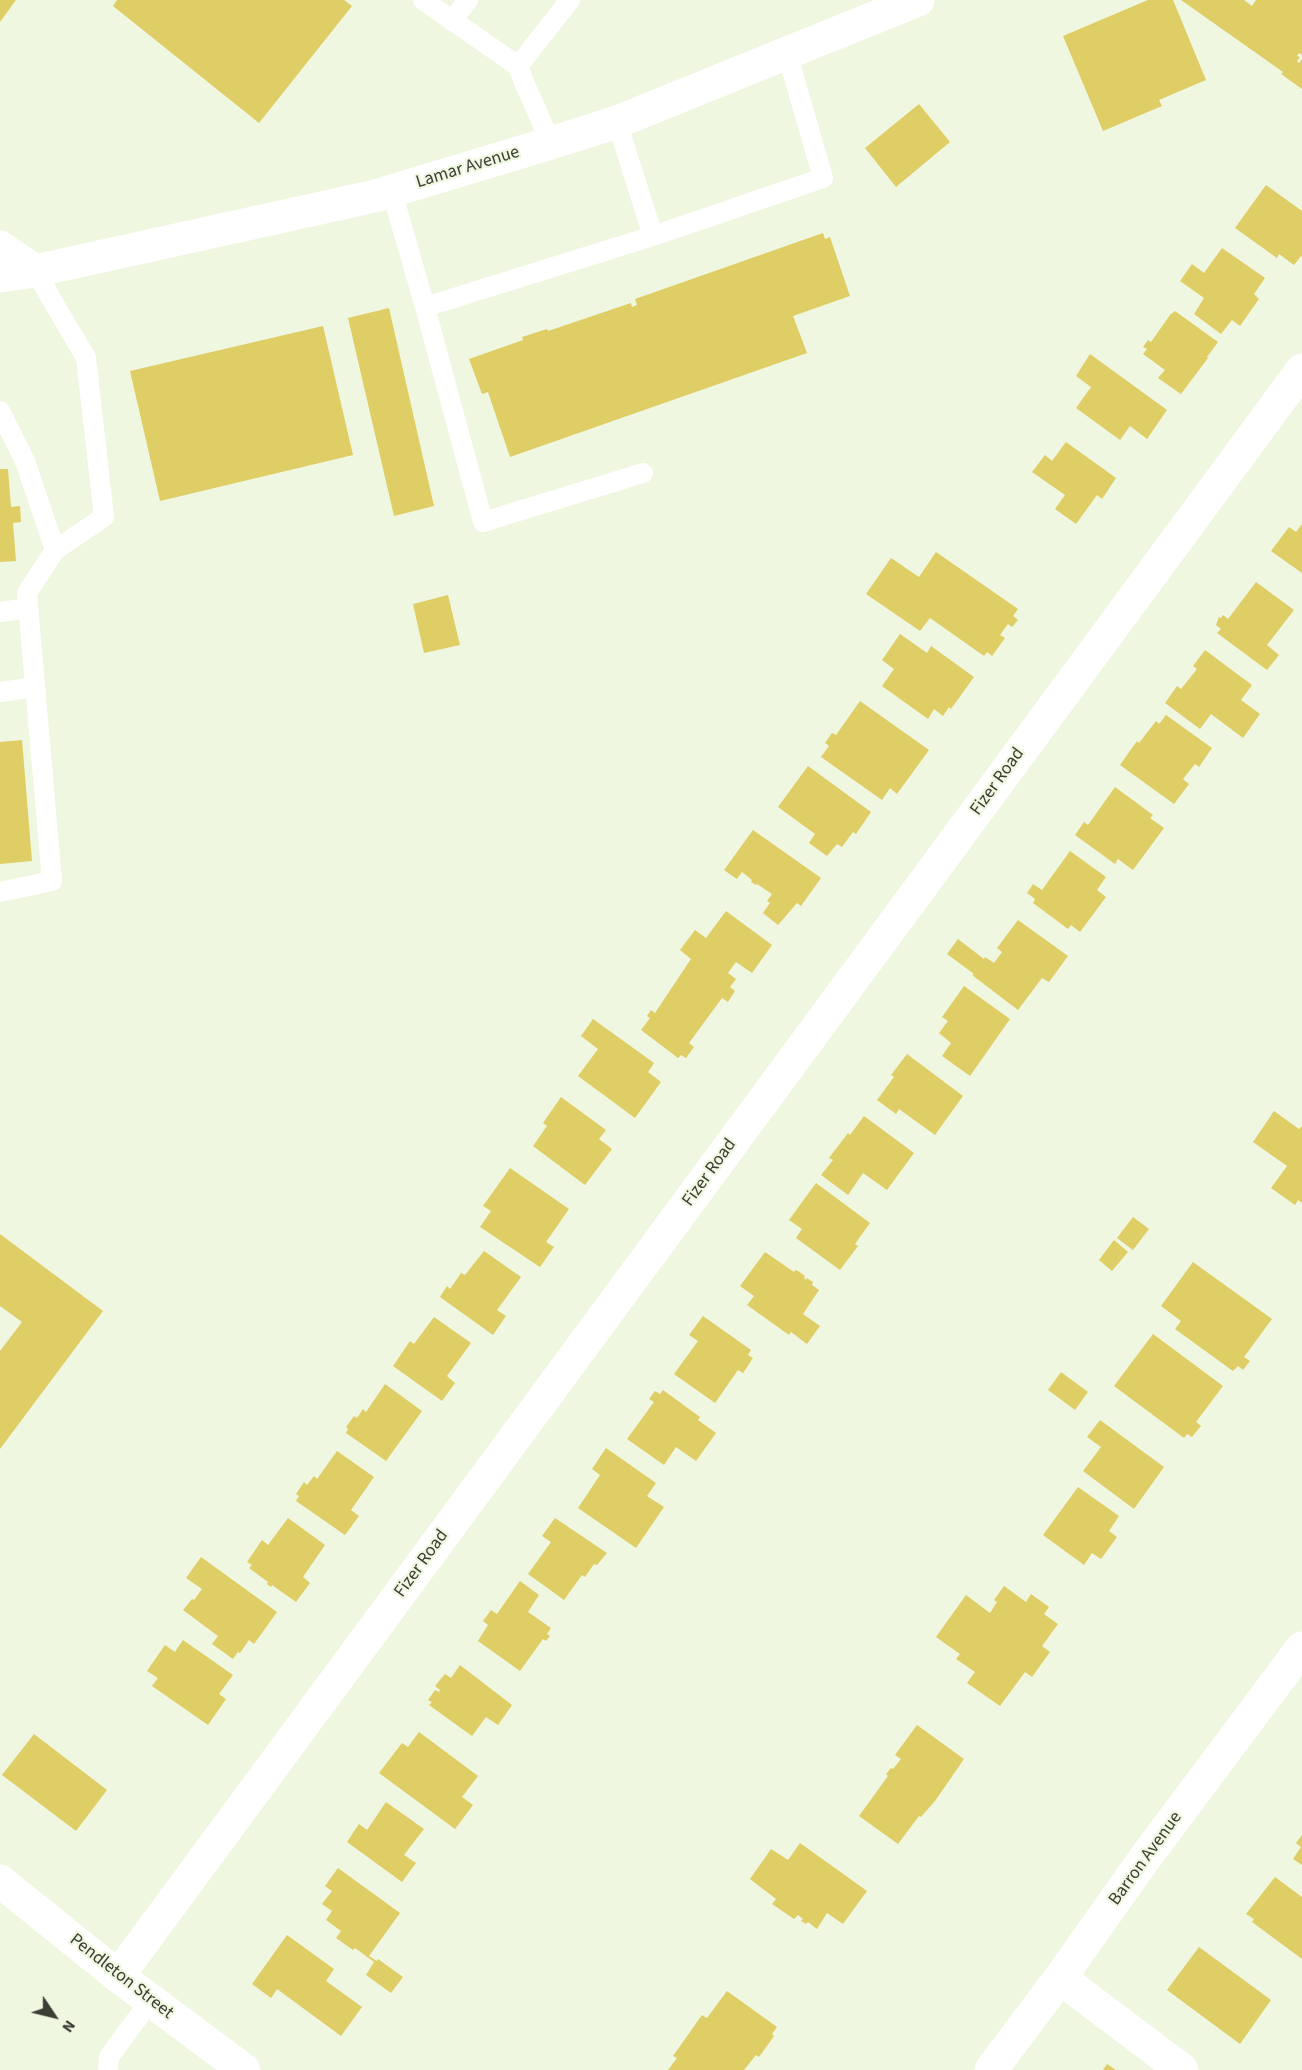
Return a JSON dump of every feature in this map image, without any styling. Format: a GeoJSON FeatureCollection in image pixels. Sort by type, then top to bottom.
{"type":"FeatureCollection","features":[{"type":"Feature","properties":{"kind":"street","name":"Lamar Avenue"},"geometry":{"type":"LineString","coordinates":[[0,276],[35,271],[392,192],[617,122],[918,0]]}},
{"type":"Feature","properties":{"kind":"street"},"geometry":{"type":"LineString","coordinates":[[0,247],[35,271]]}},
{"type":"Feature","properties":{"kind":"street","name":"Fizer Road"},"geometry":{"type":"LineString","coordinates":[[118,1976],[1302,369]]}},
{"type":"Feature","properties":{"kind":"street","name":"Barron Avenue"},"geometry":{"type":"LineString","coordinates":[[991,2070],[1145,1858],[1302,1648]]}},
{"type":"Feature","properties":{"kind":"street","name":"Pendleton Street"},"geometry":{"type":"LineString","coordinates":[[0,1881],[150,2001],[244,2070]]}},
{"type":"Feature","properties":{"kind":"street"},"geometry":{"type":"LineString","coordinates":[[1060,1978],[1182,2070]]}},
{"type":"Feature","properties":{"kind":"lane"},"geometry":{"type":"LineString","coordinates":[[423,0],[518,66],[551,143]]}},
{"type":"Feature","properties":{"kind":"lane"},"geometry":{"type":"LineString","coordinates":[[452,21],[468,0]]}},
{"type":"Feature","properties":{"kind":"lane"},"geometry":{"type":"LineString","coordinates":[[518,66],[570,0]]}},
{"type":"Feature","properties":{"kind":"lane"},"geometry":{"type":"LineString","coordinates":[[424,307],[653,236],[823,177],[787,53]]}},
{"type":"Feature","properties":{"kind":"lane"},"geometry":{"type":"LineString","coordinates":[[617,122],[653,236]]}},
{"type":"Feature","properties":{"kind":"lane"},"geometry":{"type":"LineString","coordinates":[[392,192],[483,522],[644,473]]}},
{"type":"Feature","properties":{"kind":"lane"},"geometry":{"type":"LineString","coordinates":[[0,892],[52,881],[27,593],[55,550],[104,517],[86,358],[35,271]]}},
{"type":"Feature","properties":{"kind":"lane"},"geometry":{"type":"LineString","coordinates":[[0,411],[25,461],[55,550]]}},
{"type":"Feature","properties":{"kind":"lane"},"geometry":{"type":"LineString","coordinates":[[0,612],[28,608]]}},
{"type":"Feature","properties":{"kind":"lane"},"geometry":{"type":"LineString","coordinates":[[0,692],[35,687]]}},
{"type":"Feature","properties":{"kind":"lane"},"geometry":{"type":"LineString","coordinates":[[108,2070],[109,2057],[150,2001]]}},
{"type":"Feature","properties":{"kind":"building"},"geometry":{"type":"Polygon","coordinates":[[[0,0],[16,0],[0,22],[0,0]]]}},
{"type":"Feature","properties":{"kind":"building"},"geometry":{"type":"Polygon","coordinates":[[[117,0],[344,0],[352,6],[259,123],[113,6],[117,0]]]}},
{"type":"Feature","properties":{"kind":"building"},"geometry":{"type":"Polygon","coordinates":[[[1148,0],[1173,0],[1206,80],[1159,100],[1162,106],[1103,131],[1063,36],[1148,0]]]}},
{"type":"Feature","properties":{"kind":"building"},"geometry":{"type":"Polygon","coordinates":[[[1181,0],[1244,0],[1252,6],[1256,0],[1302,0],[1302,55],[1299,53],[1297,56],[1300,57],[1297,61],[1299,63],[1302,59],[1302,89],[1281,74],[1283,72],[1181,0]]]}},
{"type":"Feature","properties":{"kind":"building"},"geometry":{"type":"Polygon","coordinates":[[[919,104],[950,142],[896,187],[865,148],[919,104]]]}},
{"type":"Feature","properties":{"kind":"building"},"geometry":{"type":"Polygon","coordinates":[[[1266,185],[1302,211],[1302,257],[1294,265],[1279,254],[1277,258],[1235,228],[1266,185]]]}},
{"type":"Feature","properties":{"kind":"building"},"geometry":{"type":"Polygon","coordinates":[[[823,233],[825,239],[830,237],[850,296],[793,316],[807,353],[510,457],[488,392],[482,394],[469,359],[547,329],[548,331],[631,303],[632,307],[637,305],[635,299],[823,233]]]}},
{"type":"Feature","properties":{"kind":"building"},"geometry":{"type":"Polygon","coordinates":[[[1222,248],[1265,278],[1254,294],[1259,299],[1240,326],[1232,320],[1221,334],[1194,314],[1204,298],[1180,281],[1192,264],[1204,273],[1222,248]]]}},
{"type":"Feature","properties":{"kind":"building"},"geometry":{"type":"Polygon","coordinates":[[[389,308],[434,506],[394,516],[348,318],[389,308]]]}},
{"type":"Feature","properties":{"kind":"building"},"geometry":{"type":"Polygon","coordinates":[[[1175,311],[1218,342],[1181,394],[1158,378],[1165,370],[1143,354],[1147,349],[1143,347],[1148,340],[1151,342],[1175,311]]]}},
{"type":"Feature","properties":{"kind":"building"},"geometry":{"type":"Polygon","coordinates":[[[323,326],[353,455],[160,501],[130,371],[323,326]]]}},
{"type":"Feature","properties":{"kind":"building"},"geometry":{"type":"Polygon","coordinates":[[[1090,354],[1167,410],[1147,439],[1130,426],[1120,440],[1076,408],[1091,387],[1076,376],[1090,354]]]}},
{"type":"Feature","properties":{"kind":"building"},"geometry":{"type":"Polygon","coordinates":[[[1066,442],[1116,478],[1102,499],[1097,495],[1076,524],[1055,509],[1065,495],[1032,472],[1045,455],[1052,461],[1066,442]]]}},
{"type":"Feature","properties":{"kind":"building"},"geometry":{"type":"Polygon","coordinates":[[[0,469],[8,469],[11,507],[20,506],[21,522],[13,523],[16,561],[0,562],[0,469]]]}},
{"type":"Feature","properties":{"kind":"building"},"geometry":{"type":"Polygon","coordinates":[[[1302,524],[1302,573],[1271,551],[1289,527],[1296,532],[1302,524]]]}},
{"type":"Feature","properties":{"kind":"building"},"geometry":{"type":"Polygon","coordinates":[[[936,552],[1018,609],[1013,616],[1018,620],[1012,627],[1008,624],[1000,635],[1005,638],[992,656],[987,652],[984,656],[930,618],[920,631],[866,594],[891,558],[919,577],[936,552]]]}},
{"type":"Feature","properties":{"kind":"building"},"geometry":{"type":"Polygon","coordinates":[[[1256,582],[1294,610],[1267,645],[1279,655],[1267,670],[1217,633],[1221,629],[1216,625],[1219,617],[1223,615],[1228,619],[1256,582]]]}},
{"type":"Feature","properties":{"kind":"building"},"geometry":{"type":"Polygon","coordinates":[[[448,595],[460,645],[424,653],[413,604],[448,595]]]}},
{"type":"Feature","properties":{"kind":"building"},"geometry":{"type":"Polygon","coordinates":[[[900,634],[927,653],[931,646],[974,677],[951,709],[949,707],[943,716],[934,709],[928,719],[882,686],[894,669],[882,660],[900,634]]]}},
{"type":"Feature","properties":{"kind":"building"},"geometry":{"type":"Polygon","coordinates":[[[1205,650],[1252,685],[1241,700],[1260,714],[1243,738],[1211,714],[1200,729],[1165,703],[1177,686],[1181,689],[1197,669],[1193,666],[1205,650]]]}},
{"type":"Feature","properties":{"kind":"building"},"geometry":{"type":"Polygon","coordinates":[[[860,701],[929,750],[897,794],[890,788],[882,800],[821,757],[829,746],[825,743],[832,733],[836,735],[860,701]]]}},
{"type":"Feature","properties":{"kind":"building"},"geometry":{"type":"Polygon","coordinates":[[[1166,715],[1212,748],[1199,767],[1195,764],[1183,779],[1189,784],[1174,804],[1120,765],[1137,741],[1139,743],[1156,721],[1159,724],[1166,715]]]}},
{"type":"Feature","properties":{"kind":"building"},"geometry":{"type":"Polygon","coordinates":[[[22,740],[32,861],[0,864],[0,742],[22,740]]]}},
{"type":"Feature","properties":{"kind":"building"},"geometry":{"type":"Polygon","coordinates":[[[808,766],[871,812],[856,834],[853,832],[842,847],[837,844],[827,856],[809,843],[815,834],[778,807],[808,766]]]}},
{"type":"Feature","properties":{"kind":"building"},"geometry":{"type":"Polygon","coordinates":[[[1115,787],[1153,815],[1150,818],[1164,828],[1133,870],[1118,859],[1115,864],[1075,835],[1084,822],[1088,825],[1115,787]]]}},
{"type":"Feature","properties":{"kind":"building"},"geometry":{"type":"Polygon","coordinates":[[[753,830],[821,878],[801,906],[797,903],[778,925],[763,913],[770,903],[767,901],[772,894],[751,882],[752,880],[742,872],[737,879],[724,870],[753,830]]]}},
{"type":"Feature","properties":{"kind":"building"},"geometry":{"type":"Polygon","coordinates":[[[1070,851],[1106,877],[1097,890],[1106,897],[1080,932],[1071,925],[1068,929],[1033,903],[1035,899],[1027,893],[1033,884],[1042,890],[1070,851]]]}},
{"type":"Feature","properties":{"kind":"building"},"geometry":{"type":"Polygon","coordinates":[[[726,911],[772,945],[752,973],[736,962],[728,973],[736,979],[730,987],[735,991],[728,1002],[722,998],[689,1043],[694,1047],[686,1058],[681,1055],[678,1058],[641,1030],[650,1018],[647,1016],[651,1010],[655,1013],[691,959],[680,950],[695,930],[706,938],[726,911]]]}},
{"type":"Feature","properties":{"kind":"building"},"geometry":{"type":"Polygon","coordinates":[[[1018,920],[1068,956],[1049,982],[1042,978],[1018,1010],[947,954],[958,939],[984,959],[985,957],[994,963],[1002,952],[997,948],[1018,920]]]}},
{"type":"Feature","properties":{"kind":"building"},"geometry":{"type":"Polygon","coordinates":[[[964,986],[1010,1019],[970,1076],[942,1056],[951,1043],[939,1033],[948,1021],[942,1017],[964,986]]]}},
{"type":"Feature","properties":{"kind":"building"},"geometry":{"type":"Polygon","coordinates":[[[593,1019],[654,1063],[648,1072],[661,1082],[635,1118],[578,1076],[598,1049],[581,1036],[593,1019]]]}},
{"type":"Feature","properties":{"kind":"building"},"geometry":{"type":"Polygon","coordinates":[[[907,1054],[963,1096],[935,1135],[899,1109],[896,1114],[877,1100],[894,1077],[891,1075],[907,1054]]]}},
{"type":"Feature","properties":{"kind":"building"},"geometry":{"type":"Polygon","coordinates":[[[561,1097],[606,1130],[599,1139],[612,1149],[585,1185],[533,1146],[547,1126],[543,1123],[561,1097]]]}},
{"type":"Feature","properties":{"kind":"building"},"geometry":{"type":"Polygon","coordinates":[[[1274,1111],[1299,1129],[1302,1126],[1302,1203],[1298,1200],[1295,1205],[1271,1188],[1287,1166],[1253,1142],[1274,1111]]]}},
{"type":"Feature","properties":{"kind":"building"},"geometry":{"type":"Polygon","coordinates":[[[864,1116],[914,1153],[887,1190],[863,1173],[848,1195],[821,1175],[833,1160],[829,1158],[864,1116]]]}},
{"type":"Feature","properties":{"kind":"building"},"geometry":{"type":"Polygon","coordinates":[[[510,1168],[569,1209],[546,1242],[554,1247],[540,1267],[480,1227],[491,1211],[483,1206],[510,1168]]]}},
{"type":"Feature","properties":{"kind":"building"},"geometry":{"type":"Polygon","coordinates":[[[816,1183],[870,1223],[855,1244],[858,1246],[840,1270],[796,1238],[802,1229],[789,1220],[816,1183]]]}},
{"type":"Feature","properties":{"kind":"building"},"geometry":{"type":"Polygon","coordinates":[[[1133,1217],[1149,1229],[1133,1250],[1117,1238],[1133,1217]]]}},
{"type":"Feature","properties":{"kind":"building"},"geometry":{"type":"Polygon","coordinates":[[[0,1234],[103,1311],[0,1449],[0,1351],[22,1322],[0,1306],[0,1234]]]}},
{"type":"Feature","properties":{"kind":"building"},"geometry":{"type":"Polygon","coordinates":[[[1114,1240],[1128,1252],[1112,1271],[1099,1260],[1114,1240]]]}},
{"type":"Feature","properties":{"kind":"building"},"geometry":{"type":"Polygon","coordinates":[[[484,1251],[521,1277],[497,1310],[506,1316],[493,1335],[440,1297],[447,1286],[450,1289],[461,1273],[465,1275],[484,1251]]]}},
{"type":"Feature","properties":{"kind":"building"},"geometry":{"type":"Polygon","coordinates":[[[765,1252],[794,1272],[798,1271],[805,1276],[806,1280],[807,1278],[813,1282],[812,1285],[819,1290],[803,1314],[820,1326],[807,1344],[791,1332],[789,1335],[747,1305],[754,1296],[740,1286],[765,1252]]]}},
{"type":"Feature","properties":{"kind":"building"},"geometry":{"type":"Polygon","coordinates":[[[1193,1262],[1272,1319],[1244,1357],[1250,1361],[1243,1370],[1238,1366],[1233,1371],[1175,1329],[1181,1321],[1161,1306],[1193,1262]]]}},
{"type":"Feature","properties":{"kind":"building"},"geometry":{"type":"Polygon","coordinates":[[[703,1316],[751,1350],[748,1355],[753,1358],[743,1373],[738,1370],[715,1403],[674,1374],[698,1341],[689,1335],[703,1316]]]}},
{"type":"Feature","properties":{"kind":"building"},"geometry":{"type":"Polygon","coordinates":[[[434,1317],[471,1343],[447,1376],[455,1383],[442,1401],[393,1366],[410,1341],[414,1344],[434,1317]]]}},
{"type":"Feature","properties":{"kind":"building"},"geometry":{"type":"Polygon","coordinates":[[[1153,1334],[1223,1386],[1196,1422],[1201,1426],[1192,1437],[1187,1434],[1184,1438],[1114,1386],[1153,1334]]]}},
{"type":"Feature","properties":{"kind":"building"},"geometry":{"type":"Polygon","coordinates":[[[1061,1372],[1088,1392],[1075,1410],[1048,1390],[1061,1372]]]}},
{"type":"Feature","properties":{"kind":"building"},"geometry":{"type":"Polygon","coordinates":[[[385,1384],[422,1411],[386,1461],[346,1433],[348,1429],[346,1427],[354,1416],[357,1418],[363,1409],[366,1412],[385,1384]]]}},
{"type":"Feature","properties":{"kind":"building"},"geometry":{"type":"Polygon","coordinates":[[[663,1390],[700,1417],[698,1420],[716,1433],[696,1461],[676,1447],[664,1465],[627,1439],[654,1402],[649,1399],[655,1391],[660,1394],[663,1390]]]}},
{"type":"Feature","properties":{"kind":"building"},"geometry":{"type":"Polygon","coordinates":[[[1100,1420],[1164,1467],[1134,1509],[1083,1471],[1101,1447],[1087,1437],[1100,1420]]]}},
{"type":"Feature","properties":{"kind":"building"},"geometry":{"type":"Polygon","coordinates":[[[606,1448],[656,1483],[647,1496],[664,1507],[636,1548],[578,1508],[600,1475],[592,1469],[606,1448]]]}},
{"type":"Feature","properties":{"kind":"building"},"geometry":{"type":"Polygon","coordinates":[[[337,1451],[374,1477],[351,1510],[359,1516],[345,1535],[296,1501],[299,1496],[296,1494],[304,1482],[307,1485],[314,1476],[317,1479],[337,1451]]]}},
{"type":"Feature","properties":{"kind":"building"},"geometry":{"type":"Polygon","coordinates":[[[1078,1487],[1119,1516],[1109,1531],[1117,1537],[1101,1559],[1092,1553],[1084,1565],[1043,1535],[1078,1487]]]}},
{"type":"Feature","properties":{"kind":"building"},"geometry":{"type":"Polygon","coordinates":[[[288,1518],[325,1545],[303,1577],[310,1583],[296,1602],[267,1584],[268,1582],[249,1568],[252,1565],[247,1562],[262,1540],[268,1545],[288,1518]]]}},
{"type":"Feature","properties":{"kind":"building"},"geometry":{"type":"Polygon","coordinates":[[[555,1518],[607,1553],[597,1565],[594,1564],[585,1577],[582,1575],[564,1600],[528,1574],[551,1542],[542,1536],[555,1518]]]}},
{"type":"Feature","properties":{"kind":"building"},"geometry":{"type":"Polygon","coordinates":[[[201,1557],[277,1612],[254,1644],[249,1640],[233,1659],[212,1644],[218,1636],[183,1610],[202,1589],[186,1578],[201,1557]]]}},
{"type":"Feature","properties":{"kind":"building"},"geometry":{"type":"Polygon","coordinates":[[[520,1581],[539,1595],[528,1612],[551,1628],[547,1634],[550,1636],[546,1641],[543,1639],[520,1671],[478,1641],[488,1625],[483,1621],[491,1610],[497,1614],[520,1581]]]}},
{"type":"Feature","properties":{"kind":"building"},"geometry":{"type":"Polygon","coordinates":[[[1004,1586],[1026,1602],[1031,1594],[1049,1607],[1044,1614],[1058,1624],[1042,1646],[1050,1652],[1032,1677],[1025,1672],[1000,1706],[967,1683],[975,1672],[956,1659],[960,1654],[936,1637],[966,1595],[990,1613],[997,1602],[994,1600],[1004,1586]]]}},
{"type":"Feature","properties":{"kind":"building"},"geometry":{"type":"Polygon","coordinates":[[[183,1640],[233,1675],[219,1694],[226,1699],[208,1725],[152,1686],[158,1678],[147,1671],[165,1645],[175,1652],[183,1640]]]}},
{"type":"Feature","properties":{"kind":"building"},"geometry":{"type":"Polygon","coordinates":[[[460,1665],[512,1705],[498,1725],[486,1717],[472,1736],[429,1705],[432,1702],[428,1700],[435,1690],[439,1692],[440,1690],[435,1686],[445,1674],[451,1678],[460,1665]]]}},
{"type":"Feature","properties":{"kind":"building"},"geometry":{"type":"Polygon","coordinates":[[[917,1725],[964,1759],[935,1801],[921,1817],[919,1816],[898,1844],[859,1816],[888,1776],[886,1774],[901,1759],[895,1755],[917,1725]]]}},
{"type":"Feature","properties":{"kind":"building"},"geometry":{"type":"Polygon","coordinates":[[[419,1732],[478,1776],[462,1797],[473,1805],[455,1829],[379,1773],[402,1743],[408,1747],[419,1732]]]}},
{"type":"Feature","properties":{"kind":"building"},"geometry":{"type":"Polygon","coordinates":[[[34,1734],[107,1790],[76,1831],[2,1775],[34,1734]]]}},
{"type":"Feature","properties":{"kind":"building"},"geometry":{"type":"Polygon","coordinates":[[[386,1802],[424,1829],[404,1855],[416,1863],[402,1882],[347,1842],[359,1824],[367,1830],[386,1802]]]}},
{"type":"Feature","properties":{"kind":"building"},"geometry":{"type":"Polygon","coordinates":[[[1302,1835],[1302,1865],[1293,1859],[1301,1847],[1296,1843],[1302,1835]]]}},
{"type":"Feature","properties":{"kind":"building"},"geometry":{"type":"Polygon","coordinates":[[[800,1843],[867,1891],[843,1924],[827,1913],[817,1929],[808,1922],[806,1924],[801,1921],[803,1919],[798,1915],[794,1919],[772,1904],[776,1899],[750,1879],[771,1849],[788,1860],[800,1843]]]}},
{"type":"Feature","properties":{"kind":"building"},"geometry":{"type":"Polygon","coordinates":[[[338,1868],[400,1913],[369,1956],[377,1961],[378,1959],[403,1977],[391,1993],[366,1975],[374,1962],[336,1938],[341,1931],[326,1920],[332,1911],[322,1904],[332,1891],[325,1886],[338,1868]]]}},
{"type":"Feature","properties":{"kind":"building"},"geometry":{"type":"Polygon","coordinates":[[[1275,1877],[1302,1897],[1302,1959],[1252,1922],[1254,1919],[1246,1914],[1275,1877]]]}},
{"type":"Feature","properties":{"kind":"building"},"geometry":{"type":"Polygon","coordinates":[[[287,1935],[334,1969],[326,1981],[362,2007],[341,2036],[277,1989],[271,1998],[252,1984],[287,1935]]]}},
{"type":"Feature","properties":{"kind":"building"},"geometry":{"type":"Polygon","coordinates":[[[1199,1947],[1271,2000],[1240,2044],[1167,1990],[1199,1947]]]}},
{"type":"Feature","properties":{"kind":"building"},"geometry":{"type":"Polygon","coordinates":[[[727,1991],[777,2027],[772,2034],[774,2036],[759,2057],[756,2055],[744,2070],[668,2070],[677,2058],[673,2056],[702,2015],[707,2018],[727,1991]]]}},
{"type":"Feature","properties":{"kind":"building"},"geometry":{"type":"Polygon","coordinates":[[[1107,2064],[1116,2070],[1103,2070],[1107,2064]]]}}]}
